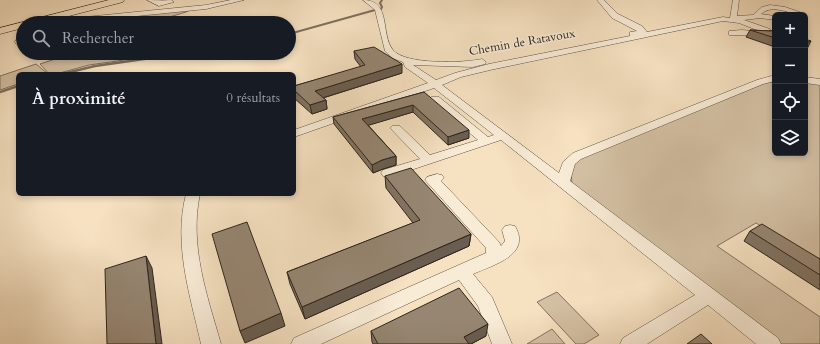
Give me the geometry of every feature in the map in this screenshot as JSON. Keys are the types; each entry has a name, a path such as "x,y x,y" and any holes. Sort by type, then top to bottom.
{"main road":[{"path":"58,16 120,0"},
{"path":"0,30 16,26"}],"street":[{"path":"150,0 159,4"},
{"path":"83,15 178,0"},
{"path":"115,16 206,7 241,0"},
{"name":"Chemin de Ratavoux","path":"366,0 378,9 388,50 396,58 407,62 473,64 642,32 639,28 616,16 600,0"},
{"path":"733,19 736,0"},
{"path":"756,16 762,10 772,8 783,8 792,12"},
{"path":"296,133 458,75 489,67 723,19 756,16 772,18"},
{"path":"732,33 741,31 756,35 768,34 767,31 733,19"},
{"path":"407,62 408,65 563,182 771,344"},
{"path":"563,182 569,162 577,156 760,82 772,79"},
{"path":"808,80 820,82"},
{"path":"435,99 486,141"},
{"path":"396,128 428,160"},
{"path":"388,173 503,136"},
{"path":"437,178 432,180 493,246 495,256 490,259"},
{"path":"193,196 188,218 189,246 211,344"},
{"path":"301,344 462,272 509,249 513,243 513,236 510,230"},
{"path":"462,272 486,302 502,344"},
{"path":"630,344 709,295"}],"shaded area":[{"path":"190,10 173,16 123,16"},
{"path":"52,60 124,60 89,65 63,72 47,72 40,64"},
{"path":"36,64 46,72 16,72 16,85 0,90 0,76"},
{"path":"772,82 772,156 808,156 808,82 820,84 820,262 756,223 717,246 820,317 820,344 780,344 572,184 572,170 574,164 580,158 765,83"},
{"path":"557,292 599,335 584,344 576,344 537,302"},
{"path":"552,329 565,344 527,344"}],"building":[{"path":"750,30 771,31 772,37"},
{"path":"374,47 402,64 315,91 326,100 310,105 296,92 296,85 365,65 354,51"},
{"path":"424,92 469,130 448,137 413,105 362,119 396,156 372,165 333,117"},
{"path":"411,168 471,234 302,307 287,272 420,220 385,176"},
{"path":"247,222 281,313 240,331 212,234"},
{"path":"762,224 820,259 820,275 750,231"},
{"path":"146,256 156,344 107,344 105,269"},
{"path":"459,288 488,324 464,337 469,344 378,344 371,331"},
{"path":"701,334 712,344 687,344"}],"waterway":[{"path":"381,9 382,7 380,3 382,0"},
{"path":"296,32 375,10"},
{"path":"70,72 95,66 137,60"},
{"path":"0,92 16,87"}]}
